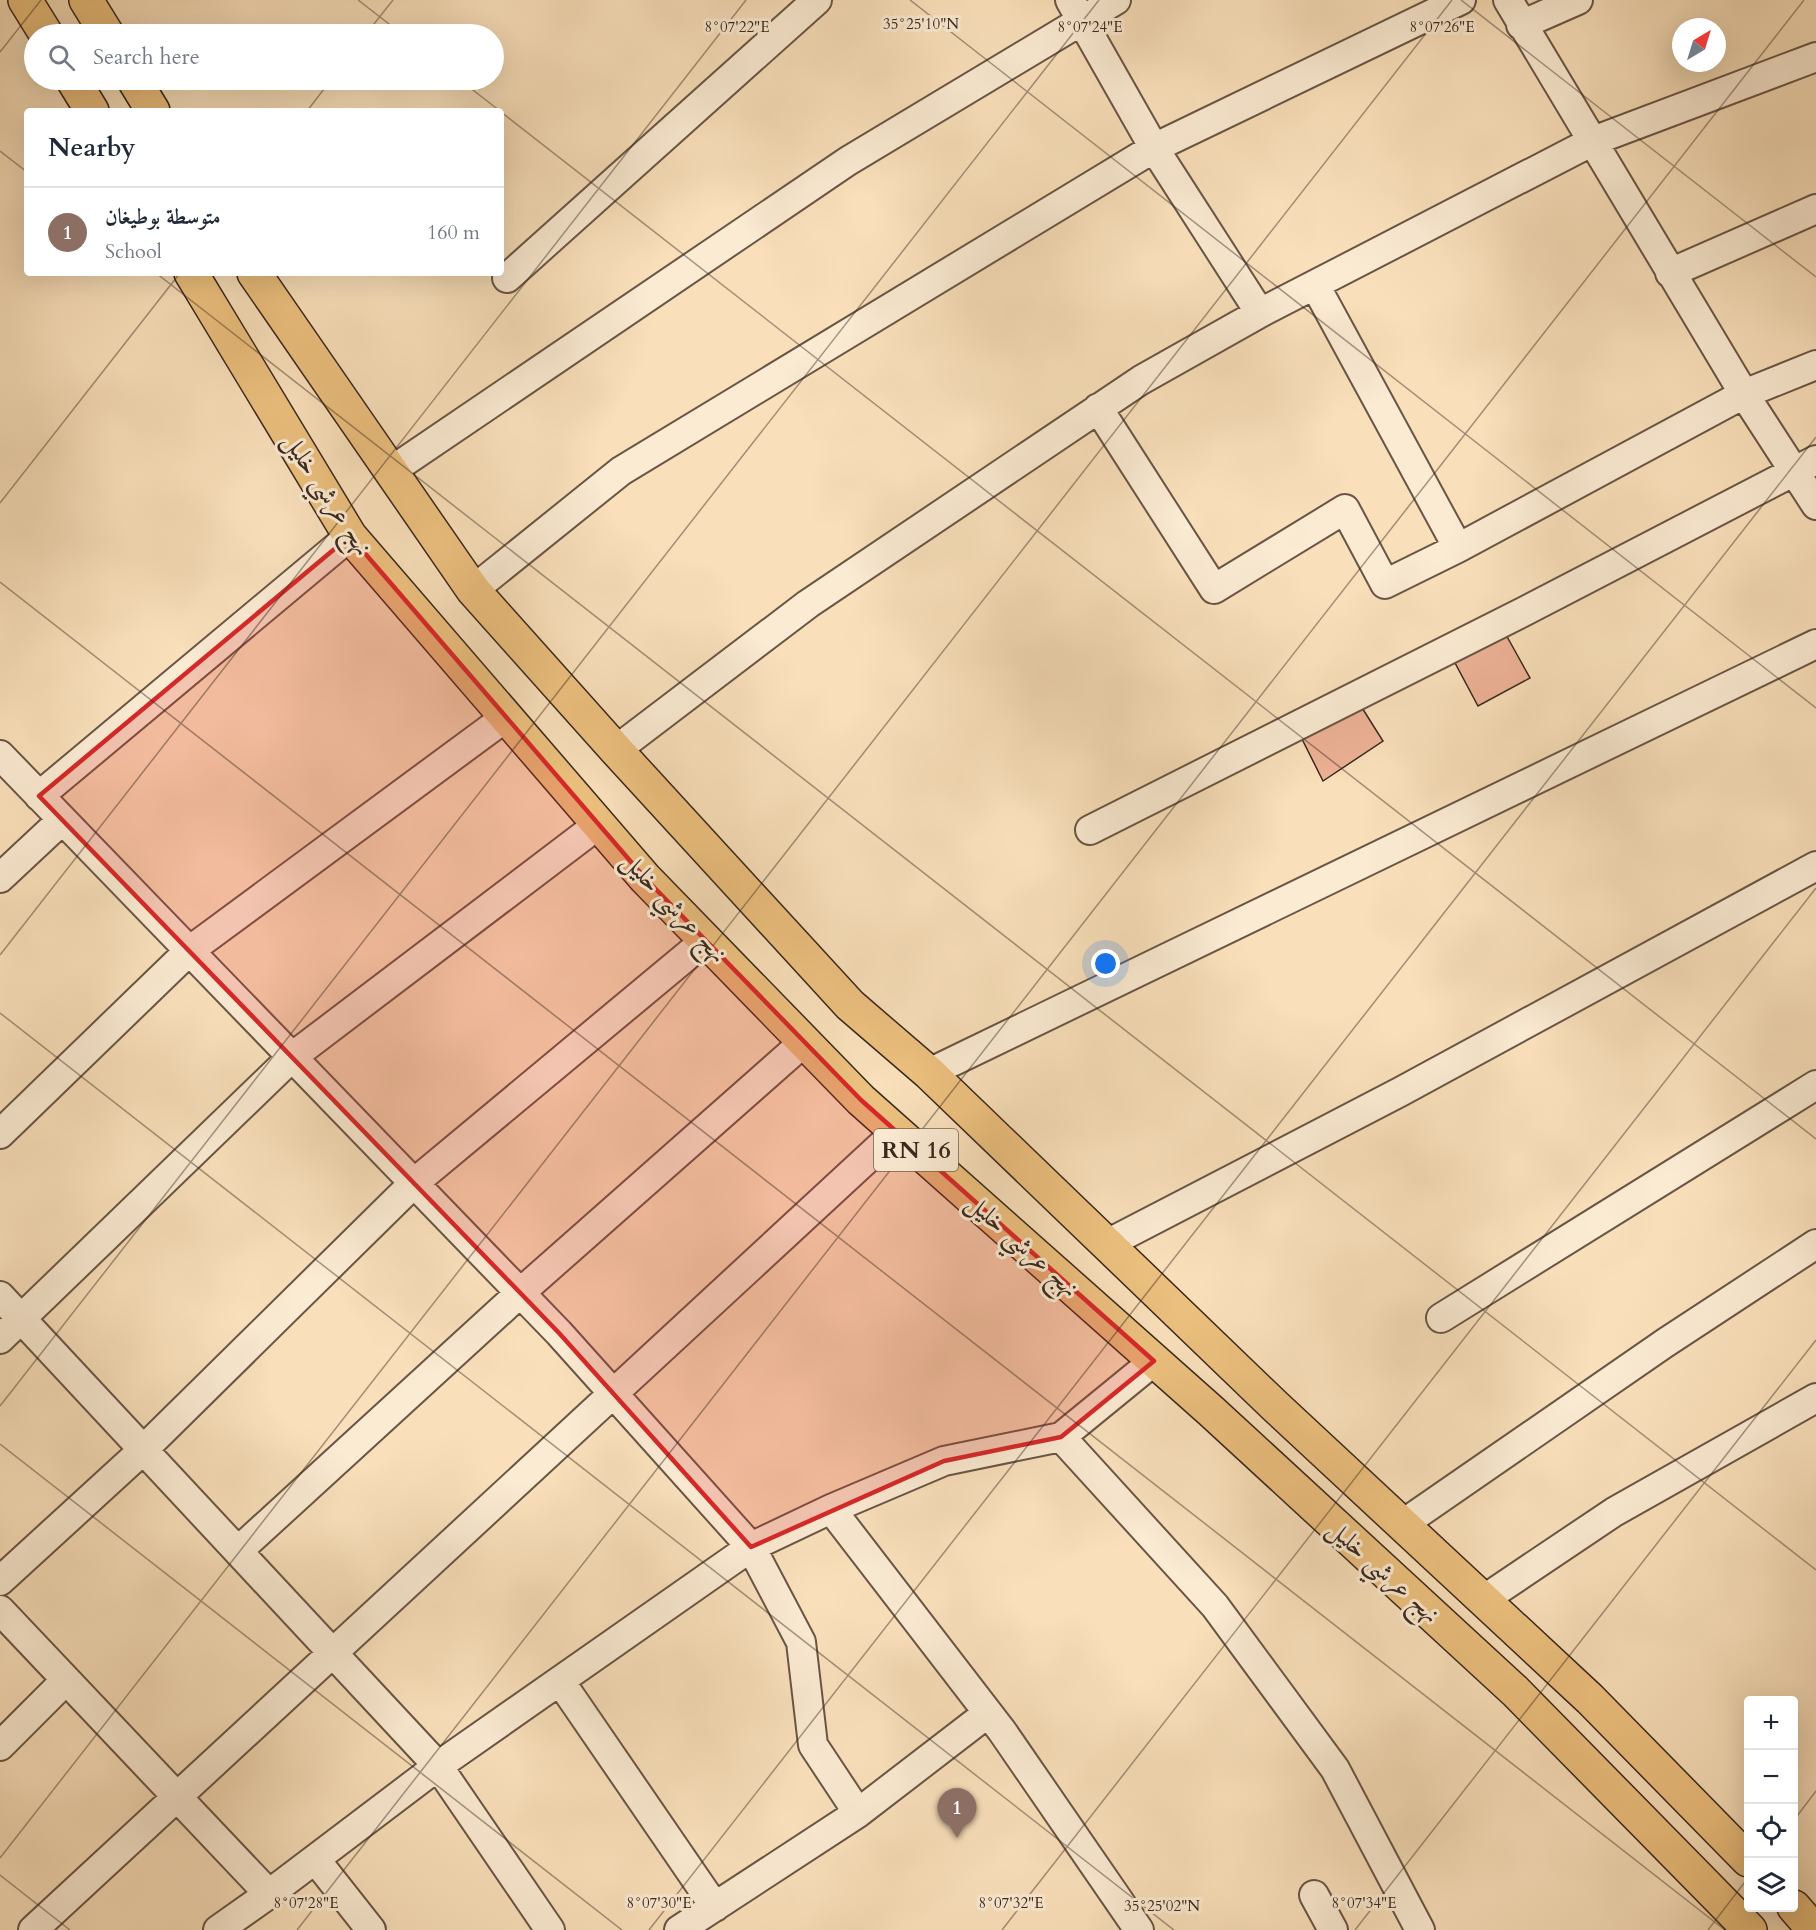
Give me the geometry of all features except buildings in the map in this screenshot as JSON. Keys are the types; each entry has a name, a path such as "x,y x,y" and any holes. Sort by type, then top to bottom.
{"highway":[{"path":"25,0 40,24"},
{"path":"86,0 101,24"},
{"path":"79,90 90,108"},
{"path":"140,90 151,108"},
{"name":"نهج عرشي خليل","path":"193,276 350,536 645,878 861,1100 1154,1361 1515,1690 1750,1930"},
{"name":"نهج عرشي خليل","path":"256,276 473,590 850,1005 929,1072 1275,1406 1590,1699 1747,1858"},
{"path":"1798,1912 1814,1930"}],"street":[{"path":"507,278 817,0"},
{"path":"391,471 848,161 1076,10 1116,0"},
{"path":"473,590 621,471 1154,148 1461,0"},
{"path":"1508,0 1744,394 1804,465 1816,505"},
{"path":"1521,25 1578,0"},
{"path":"1076,10 1154,148 1260,313"},
{"path":"616,750 808,604 1141,380 1260,313 1593,141 1816,57"},
{"path":"1670,273 1816,209"},
{"path":"1315,285 1458,548"},
{"path":"1098,408 1214,589 1345,508 1385,584 1458,548 1744,394 1816,365"},
{"path":"1090,831 1527,610 1804,465"},
{"path":"39,795 350,536"},
{"path":"929,1072 1816,644"},
{"path":"0,1134 189,951 506,717"},
{"path":"0,755 559,1333 751,1548 801,1642 813,1745 858,1813"},
{"path":"0,878 62,820"},
{"path":"0,1339 292,1057 599,824"},
{"path":"1107,1244 1400,1092 1816,866"},
{"path":"0,1581 143,1450 414,1183 706,940"},
{"path":"238,1551 520,1293 804,1042"},
{"path":"1441,1318 1816,1085"},
{"path":"33,1930 896,1132"},
{"path":"1402,1524 1665,1343 1816,1244"},
{"path":"0,1296 438,1766 550,1930"},
{"path":"218,1930 438,1766 751,1548 831,1509 944,1461 1060,1437 1154,1361"},
{"path":"1483,1600 1614,1512 1816,1398"},
{"path":"1060,1437 1215,1606 1335,1769 1420,1930"},
{"path":"831,1509 988,1713 1139,1930"},
{"path":"0,1610 269,1894"},
{"path":"0,1746 66,1680"},
{"path":"560,1681 714,1907"},
{"path":"679,1930 858,1813 988,1713"},
{"path":"315,1859 371,1930"},
{"path":"1314,1895 1333,1930"}],"highlighted area":[{"path":"350,536 645,878 861,1100 1154,1361 1061,1437 944,1461 751,1547 559,1333 39,796"}],"place":[{"name":"متوسطة بوطيغان","path":"957,1838"}]}
